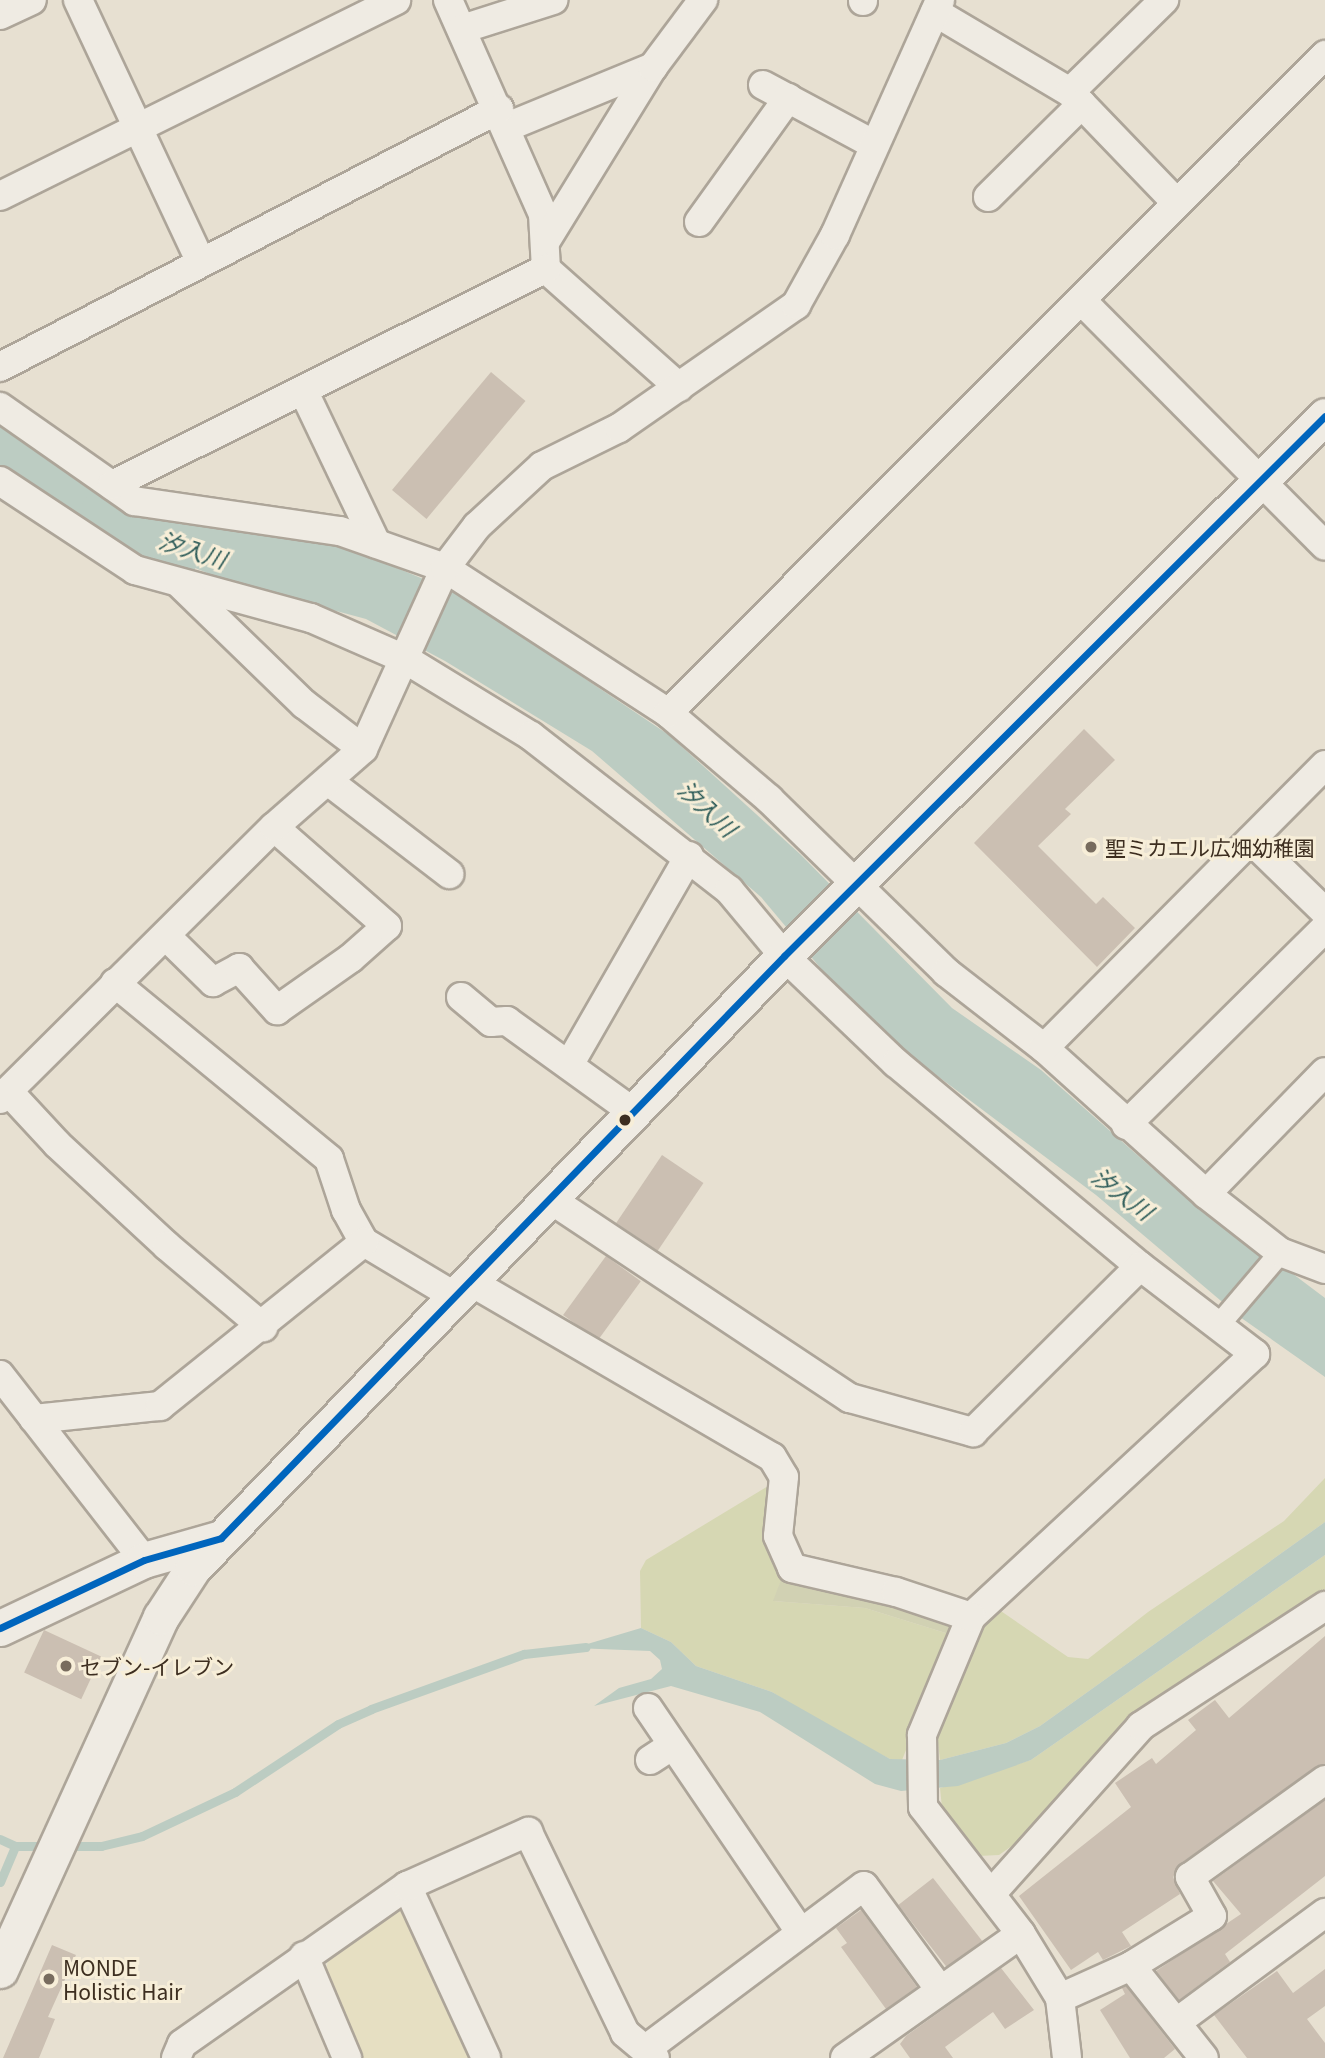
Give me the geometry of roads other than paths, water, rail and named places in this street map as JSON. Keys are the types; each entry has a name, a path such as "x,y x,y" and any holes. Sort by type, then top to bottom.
{"street":[{"path":"0,15 32,0"},
{"path":"78,0 136,129 201,263"},
{"path":"0,197 396,0"},
{"path":"448,0 503,118 543,214 547,239 546,269"},
{"path":"462,29 553,0"},
{"path":"547,239 653,67 703,0"},
{"path":"988,197 1164,0"},
{"path":"263,1327 167,1246 4,1095 274,827 363,749 445,568 477,526 542,466 619,428 796,305 835,235 873,144 937,6 1076,98 1177,203"},
{"path":"667,713 1325,55"},
{"path":"0,367 201,263 503,118 653,67"},
{"path":"763,85 873,144"},
{"path":"699,222 788,99"},
{"path":"546,269 679,387"},
{"path":"112,485 546,269"},
{"path":"1081,300 1325,547"},
{"path":"303,390 376,543"},
{"path":"0,407 134,500 340,531 445,568 667,713 769,799 946,972 1044,1048 1126,1125 1206,1194 1325,1286"},
{"path":"0,1970 175,1591 221,1538 785,956 1325,416"},
{"path":"0,481 135,570 311,618 405,659 531,736 729,890 785,956 895,1063 1140,1266 1255,1354 971,1618 922,1735 923,1807 1021,1934 1060,1998 1067,2058"},
{"path":"180,584 304,704 363,749"},
{"path":"1044,1048 1325,765"},
{"path":"328,781 449,874"},
{"path":"166,936 213,982 239,968 277,1010 351,958 387,926 274,827"},
{"path":"1251,840 1325,912"},
{"path":"569,1065 688,856"},
{"path":"1126,1125 1325,928"},
{"path":"115,983 329,1159 346,1210 364,1242 463,1289 778,1467 778,1536 792,1568 896,1592 971,1618"},
{"path":"461,998 491,1022 507,1021 634,1112"},
{"path":"1206,1194 1325,1072"},
{"path":"550,1199 850,1398 973,1432 1140,1266"},
{"path":"34,1419 160,1406 263,1327 364,1242"},
{"path":"1217,1325 1280,1252"},
{"path":"1280,1252 1325,1269"},
{"path":"0,1375 144,1560"},
{"path":"0,1628 144,1560 221,1538"},
{"path":"991,1894 1141,1726 1325,1606"},
{"path":"648,1708 801,1933"},
{"path":"650,1760 673,1745"},
{"path":"1060,1998 1131,1966 1212,1916 1190,1877 1325,1780"},
{"path":"176,2058 182,2044 407,1886 528,1832 625,2033 650,2054 864,1886 940,1990"},
{"path":"407,1886 486,2058"},
{"path":"1177,2022 1325,1913"},
{"path":"845,2058 1021,1934"},
{"path":"304,1956 347,2058"},
{"path":"1131,1966 1204,2058"}],"water":[{"path":"43,449 142,514 347,547 459,594 669,735 800,854 952,1008 1041,1070 1152,1168 1325,1298 1325,1377 1240,1317 1096,1195 895,1044 833,983 761,897 592,751 445,661 366,619 229,582 135,543"},
{"path":"1325,1522 1325,1555 1031,1760 958,1786 901,1791 875,1784 760,1712 671,1686 594,1706 619,1688 651,1679 662,1669 660,1660 650,1651 574,1648 641,1628 671,1642 696,1666 772,1692 890,1759 940,1760 1006,1743 1040,1726"}],"waterway":[{"name":"汐入川","path":"0,441 105,516 179,548"},
{"path":"67,1846 101,1846 142,1836 235,1792 338,1724 371,1709 524,1654 586,1647"},
{"path":"0,1839 15,1846 50,1846"},
{"path":"0,1882 15,1846"}],"place":[{"name":"聖ミカエル広畑幼稚園","path":"1091,847"},
{"name":"セブン-イレブン","path":"66,1666"},
{"name":"MONDE Holistic Hair","path":"49,1979"}]}
